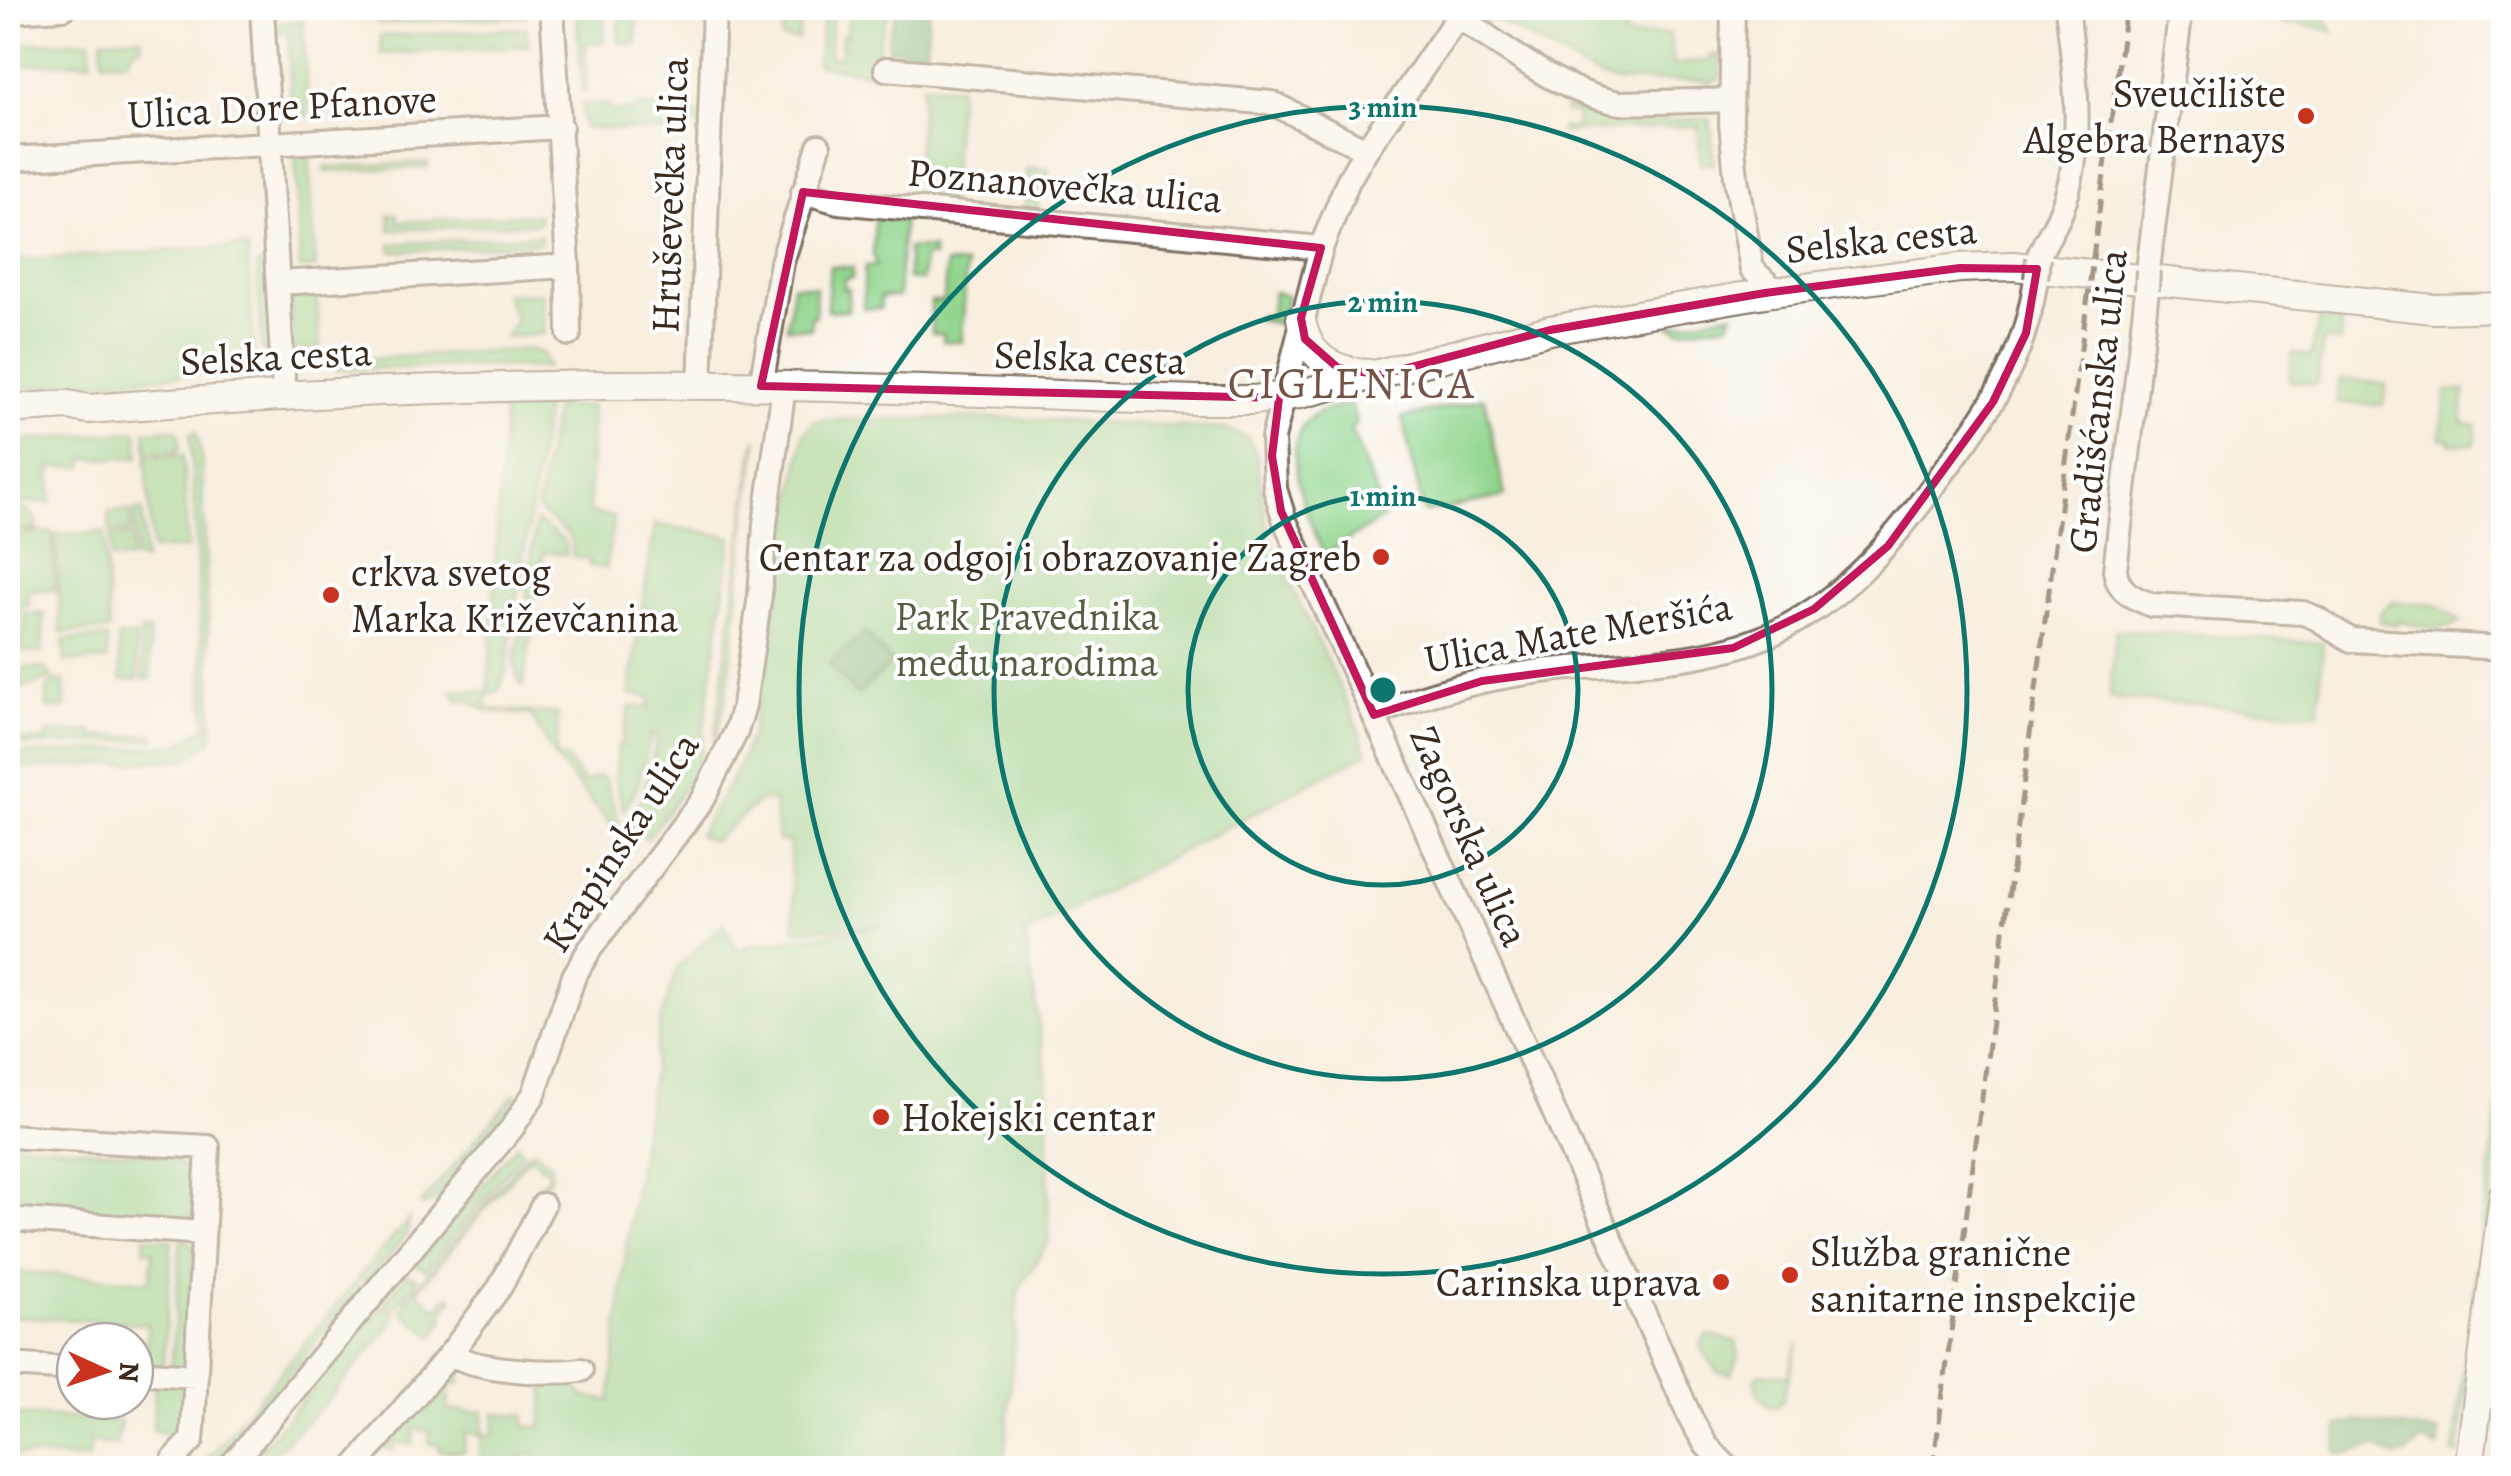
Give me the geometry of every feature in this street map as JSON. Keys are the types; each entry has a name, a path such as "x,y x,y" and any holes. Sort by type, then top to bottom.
{"main road":[{"name":"Selska cesta","path":"8,409 68,405 88,410 284,394 700,385 1197,400 1282,396 1380,375 1500,341 1775,291 1932,271 2013,266 2434,309 2504,307"},
{"name":"Selska cesta","path":"2434,309 2504,326"},
{"path":"1302,318 1305,339 1323,360 1346,371 1380,375"},
{"name":"Selska cesta","path":"8,427 68,422 88,410"},
{"path":"2468,1468 2504,1196"}],"street":[{"path":"8,11 64,8"},
{"path":"262,8 284,394"},
{"path":"552,8 569,334"},
{"name":"Hruševečka ulica","path":"700,385 714,8"},
{"path":"1733,8 1733,160 1752,269 1775,291"},
{"name":"Ulica Mate Meršića","path":"1374,715 1415,697 1482,681 1546,670 1680,658 1733,648 1795,622 1876,558 1966,442 2020,350 2037,269 2069,186 2077,130 2067,8"},
{"name":"Gradišćanska ulica","path":"2181,8 2115,570 2120,588 2152,605 2303,613 2351,640 2504,648"},
{"path":"1461,12 1568,87 1604,100 1731,100"},
{"name":"Zagorska ulica","path":"1461,12 1366,150 1321,248 1282,396 1272,456 1281,511 1690,1419 1706,1445 1728,1468"},
{"path":"886,68 1272,103 1366,150"},
{"name":"Ulica Dore Pfanove","path":"8,159 561,127"},
{"name":"Krapinska ulica","path":"229,1468 512,1128 539,1080 574,976 609,922 716,778 744,705 782,262 819,146"},
{"name":"Poznanovečka ulica","path":"803,192 838,202 1321,248"},
{"name":"Selska cesta","path":"278,283 568,266"},
{"path":"1736,298 1752,269"},
{"path":"8,1136 208,1146 192,1440 174,1465"},
{"path":"354,1468 451,1353 510,1272 544,1205"},
{"path":"8,1219 203,1233"},
{"path":"451,1353 479,1365 581,1370"},
{"path":"8,1364 55,1367"},
{"path":"155,1373 196,1376"}],"highlighted area":[{"path":"803,192 1321,248 1301,318 1305,339 1338,368 1381,375 1550,330 1765,293 1960,268 2037,269 2026,333 1993,402 1888,546 1814,609 1733,648 1482,681 1374,715 1281,511 1272,456 1279,398 761,386"}],"green space":[{"path":"525,8 526,16 378,24 378,16"},
{"path":"576,8 605,8 605,14 592,13 605,15 604,43 586,43 586,92 582,91"},
{"path":"783,8 803,8 798,40 782,39"},
{"path":"825,8 833,8 890,8 879,39 876,74 817,65","holes":["833,8 849,9 840,58 829,57"]},
{"path":"898,8 929,8 926,52 888,49 888,35"},
{"path":"1489,8 1499,8 1520,18 1526,8 1599,8 1627,22 1624,37 1670,33 1673,65 1721,55 1720,79 1707,83 1615,82 1601,78 1490,16 1483,27 1479,23"},
{"path":"2279,8 2320,8 2332,31 2296,22 2285,25"},
{"path":"637,11 636,44 618,43 619,21"},
{"path":"303,21 308,115 278,117 277,107 291,106 288,34 273,34 272,23"},
{"path":"527,28 528,46 381,54 380,36"},
{"path":"141,37 141,47 134,48 127,60 103,61 102,39"},
{"path":"90,40 91,62 15,65 13,44"},
{"path":"923,84 959,87 950,202 912,199 913,195 937,196 938,172 916,170"},
{"path":"582,104 609,105 610,111 635,111 636,106 702,114 701,126 683,125 682,132 584,128"},
{"path":"1565,105 1619,120 1710,118 1714,164 1700,164 1698,126 1561,132 1562,127 1575,129 1577,114 1564,112"},
{"path":"309,154 316,268 300,269 295,155"},
{"path":"428,162 428,167 325,172 325,167"},
{"path":"1027,168 1049,170 1048,179 1063,180 1062,188 1039,187 1037,210 1025,209"},
{"path":"389,214 397,214 398,222 538,214 539,223 390,230"},
{"path":"875,218 903,220 898,297 881,297 880,309 863,308 865,267 876,266"},
{"path":"540,235 541,243 392,252 391,244"},
{"path":"244,246 248,249 254,364 250,369 8,390 8,261"},
{"path":"908,248 933,249 933,257 924,257 922,280 908,279"},
{"path":"268,264 274,353 262,350 257,265"},
{"path":"946,264 966,265 962,342 943,341 943,334 932,333 931,301 944,301"},
{"path":"830,266 853,268 852,278 844,279 844,289 849,289 848,311 827,310"},
{"path":"793,285 816,287 811,329 787,327"},
{"path":"311,290 317,296 320,348 292,350 290,298 294,292"},
{"path":"1274,292 1287,296 1281,324 1258,320 1259,316 1270,317"},
{"path":"542,293 544,334 505,337 516,320 505,294"},
{"path":"1733,313 1729,323 1680,330 1669,325"},
{"path":"2319,320 2342,322 2340,342 2323,340 2317,384 2289,381 2292,353 2311,356"},
{"path":"528,349 542,353 547,368 335,370 334,361"},
{"path":"2340,379 2386,384 2383,405 2337,403"},
{"path":"2447,390 2465,391 2462,423 2477,425 2475,445 2449,443 2449,439 2440,438"},
{"path":"1484,398 1505,496 1424,513 1402,418"},
{"path":"1351,404 1357,424 1350,429 1383,518 1324,555 1298,483 1296,444 1301,428 1313,416"},
{"path":"592,406 589,513 614,517 606,568 589,566 589,559 573,556 571,537 537,509 555,407"},
{"path":"546,407 506,671 499,690 487,696 487,709 558,714 556,758 565,757 584,783 598,776 605,779 625,842 555,758 531,715 486,711 470,701 457,700 452,691 488,691 504,410"},
{"name":"Park Pravednika među narodima","path":"1002,418 1225,429 1247,437 1256,453 1268,536 1367,753 1025,934 1047,1079 1049,1241 1018,1290 1004,1468 536,1468 534,1456 523,1455 515,1464 480,1460 482,1434 465,1433 464,1452 439,1451 439,1445 429,1444 430,1431 414,1429 413,1444 394,1443 392,1451 384,1448 448,1370 461,1371 460,1384 449,1384 448,1410 484,1412 483,1434 494,1435 495,1413 525,1415 524,1426 541,1427 546,1375 574,1382 583,1396 610,1401 627,1243 660,1022 677,968 724,924 738,951 753,945 883,926 795,930 789,841 778,841 774,801 761,800 713,841 698,835 736,772 752,733 804,433 814,422 822,420"},
{"path":"175,429 180,448 175,452 147,453 145,431"},
{"path":"137,431 139,457 85,459 84,467 51,467 51,503 17,502 20,441"},
{"path":"196,432 201,453 213,739 187,759 8,770 8,661 17,661 14,707 10,710 12,755 177,745 206,727 190,433"},
{"path":"758,438 743,538 731,668 714,744 755,442"},
{"path":"183,455 188,548 152,550 146,457"},
{"path":"15,507 24,508 36,519 37,530 26,533 52,532 55,590 29,591 29,606 20,607 17,659 9,659"},
{"path":"142,510 145,560 136,560 134,511"},
{"path":"130,511 131,532 110,533 109,512"},
{"path":"536,521 564,540 567,555 544,552 536,599 526,597"},
{"path":"655,524 732,537 700,756 687,784 647,840 628,823 644,793 658,735 652,735 636,790 624,810 615,779 618,746 630,706 649,708 650,697 629,694"},
{"path":"104,532 109,630 61,633 55,535"},
{"path":"131,536 132,559 111,560 110,537"},
{"path":"2392,602 2437,605 2461,622 2437,628 2398,620 2396,625 2380,622 2380,612"},
{"path":"25,613 44,614 42,653 22,652"},
{"path":"522,627 532,628 523,686 515,666"},
{"path":"2116,630 2323,643 2319,713 2109,698"},
{"path":"141,631 149,631 151,679 143,679"},
{"path":"865,632 892,663 857,695 829,664"},
{"path":"136,636 138,679 121,680 118,637"},
{"path":"107,638 108,660 65,662 63,640"},
{"path":"24,668 44,668 52,678 21,689"},
{"path":"54,681 64,681 65,708 47,708 47,688"},
{"path":"93,731 93,737 154,734 155,739 24,746 21,741 46,740 46,734"},
{"path":"2503,1069 2503,1113 2459,1455 2453,1454"},
{"path":"518,1094 466,1166 430,1204 420,1205"},
{"path":"8,1142 173,1156 176,1163 196,1171 193,1222 8,1209"},
{"path":"517,1144 523,1152 425,1270 416,1264"},
{"path":"534,1151 550,1163 551,1175 543,1191 538,1187 550,1173 530,1156 417,1291 437,1309 449,1295 454,1298 443,1311 444,1321 433,1337 402,1311 407,1298 529,1152"},
{"path":"409,1219 407,1234 366,1284 358,1278"},
{"path":"181,1236 195,1246 185,1367 171,1369"},
{"path":"145,1237 172,1240 163,1367 155,1366 155,1321 8,1316 8,1271 150,1281 153,1251 144,1250"},
{"path":"408,1274 418,1278 395,1308 385,1301"},
{"path":"355,1283 362,1289 211,1468 205,1462"},
{"path":"383,1305 395,1314 390,1326 326,1402 259,1468 245,1468"},
{"path":"1707,1335 1736,1341 1739,1356 1731,1375 1717,1372 1700,1345"},
{"path":"1798,1344 1783,1400 1776,1407 1769,1406 1757,1392 1755,1377 1760,1373 1787,1376"},
{"path":"155,1383 180,1383 186,1388 187,1423 180,1438 153,1430"},
{"path":"8,1414 55,1417 55,1421 121,1421 116,1445 90,1442 88,1459 8,1455"},
{"path":"2358,1421 2439,1432 2438,1448 2421,1441 2408,1453 2396,1457 2375,1446 2336,1454 2338,1426"}],"railway":[{"path":"1933,1468 2126,8"}],"place":[{"name":"Sveučilište Algebra Bernays","path":"2306,116"},
{"name":"Centar za odgoj i obrazovanje Zagreb","path":"1381,557"},
{"name":"crkva svetog Marka Križevčanina","path":"331,595"},
{"name":"Hokejski centar","path":"881,1117"},
{"name":"Služba granične sanitarne inspekcije","path":"1790,1275"},
{"name":"Carinska uprava","path":"1721,1282"}],"district":[{"name":"CIGLENICA","path":"1352,382"}]}
